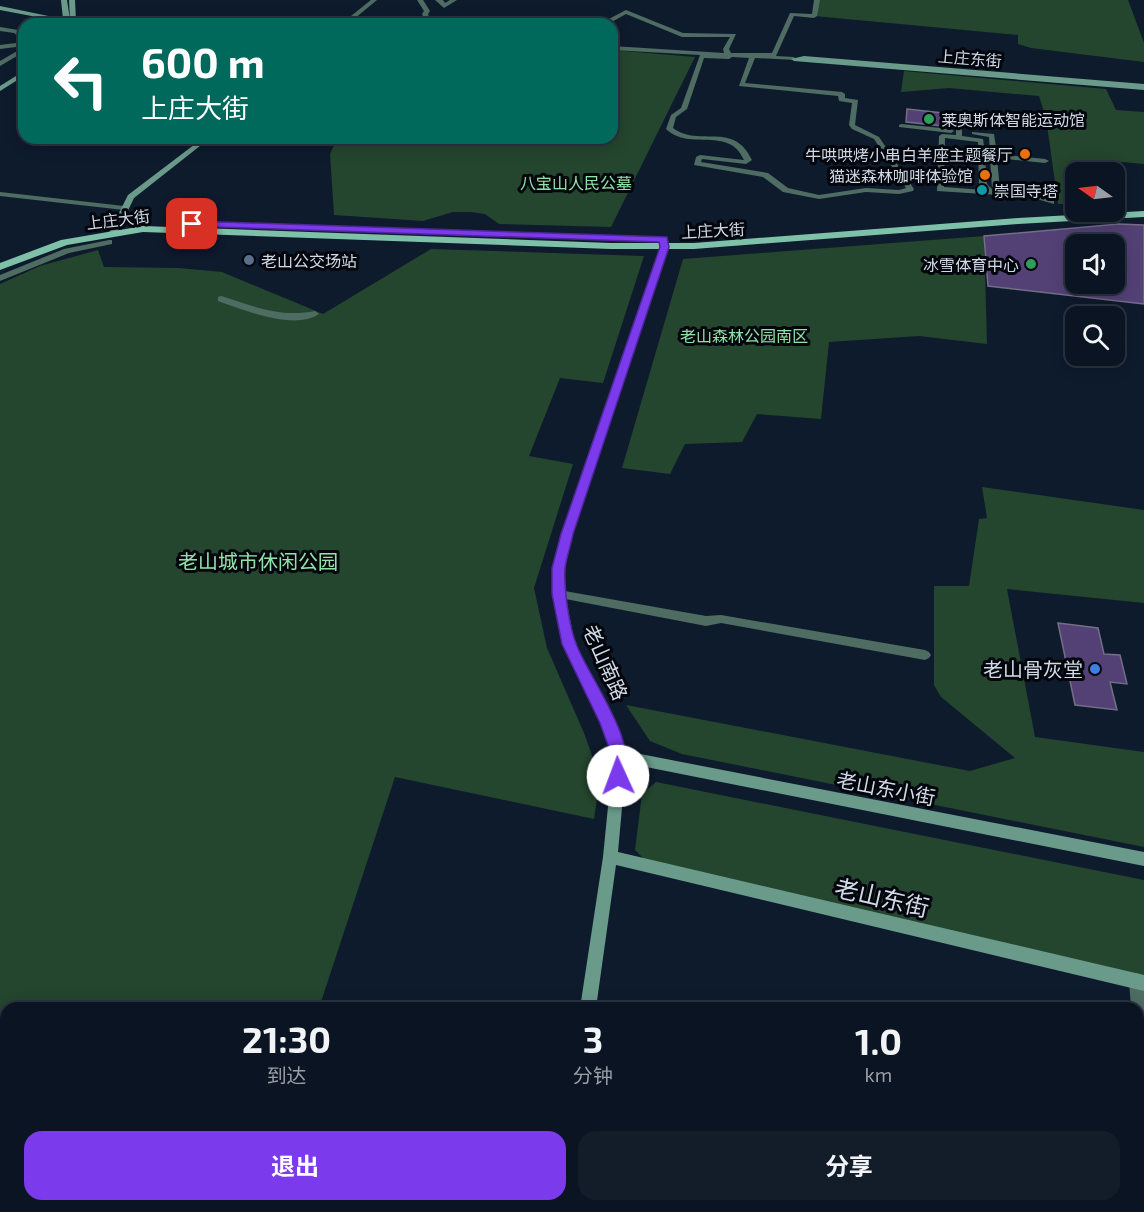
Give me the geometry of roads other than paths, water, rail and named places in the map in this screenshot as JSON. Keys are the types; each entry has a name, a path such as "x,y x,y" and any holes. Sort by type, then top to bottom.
{"main road":[{"path":"64,0 64,11 68,18"},
{"path":"71,18 72,0"},
{"path":"0,10 44,18"},
{"path":"0,10 51,18"},
{"path":"47,17 57,16 64,11"},
{"name":"上庄东街","path":"794,59 1144,87"},
{"path":"0,87 18,75"},
{"path":"113,234 124,208 140,188 199,144"},
{"path":"1125,209 1144,209"},
{"name":"上庄大街","path":"664,243 1065,214"},
{"name":"上庄大街","path":"0,260 60,238 168,229 664,243 778,241 1018,221 1144,214"},
{"name":"上庄大街","path":"0,267 50,247 113,234"},
{"name":"老山南路","path":"589,1002 610,857 620,756 608,723 569,644 559,594 558,568 567,534 664,243"},
{"name":"老山东小街","path":"620,756 1144,859"},
{"name":"老山东街","path":"610,857 1140,982"}],"street":[{"path":"352,18 374,0"},
{"path":"420,0 427,11 425,14 427,18"},
{"path":"438,0 444,6 454,0"},
{"path":"615,18 626,12 682,35 734,35 726,49 729,57 702,56 684,109 673,116 669,129 677,135 730,141 746,153 748,160 746,162 700,157 697,163 765,175 786,190 819,197 866,190 899,192 910,189 877,138 854,129 852,125 856,101 842,100 842,94 741,85 753,55 774,55 792,14 814,16 817,0"},
{"path":"0,29 16,31 18,35"},
{"path":"0,47 18,45"},
{"name":"上庄东街","path":"618,48 794,59"},
{"path":"0,64 18,49"},
{"path":"959,113 959,135"},
{"path":"901,126 981,140 983,184 993,191"},
{"path":"993,191 992,135 942,136 940,189 1031,195 1051,202"},
{"path":"982,154 1045,161"},
{"path":"0,194 124,208"},
{"path":"0,278 113,234"},
{"path":"221,299 283,318 300,318 315,314"},
{"path":"559,594 706,621 721,619 925,655"},
{"path":"1140,982 1141,1002"}],"place":[{"name":"莱奥斯体智能运动馆","path":"929,119"},
{"name":"牛哄哄烤小串白羊座主题餐厅","path":"1025,154"},
{"name":"猫迷森林咖啡体验馆","path":"985,175"},
{"name":"崇国寺塔","path":"982,190"},
{"name":"老山公交场站","path":"249,260"},
{"name":"冰雪体育中心","path":"1031,264"},
{"name":"老山骨灰堂","path":"1095,669"}],"park label":[{"name":"八宝山人民公墓","path":"576,182"},
{"name":"老山森林公园南区","path":"744,335"},
{"name":"老山城市休闲公园","path":"258,561"}]}
